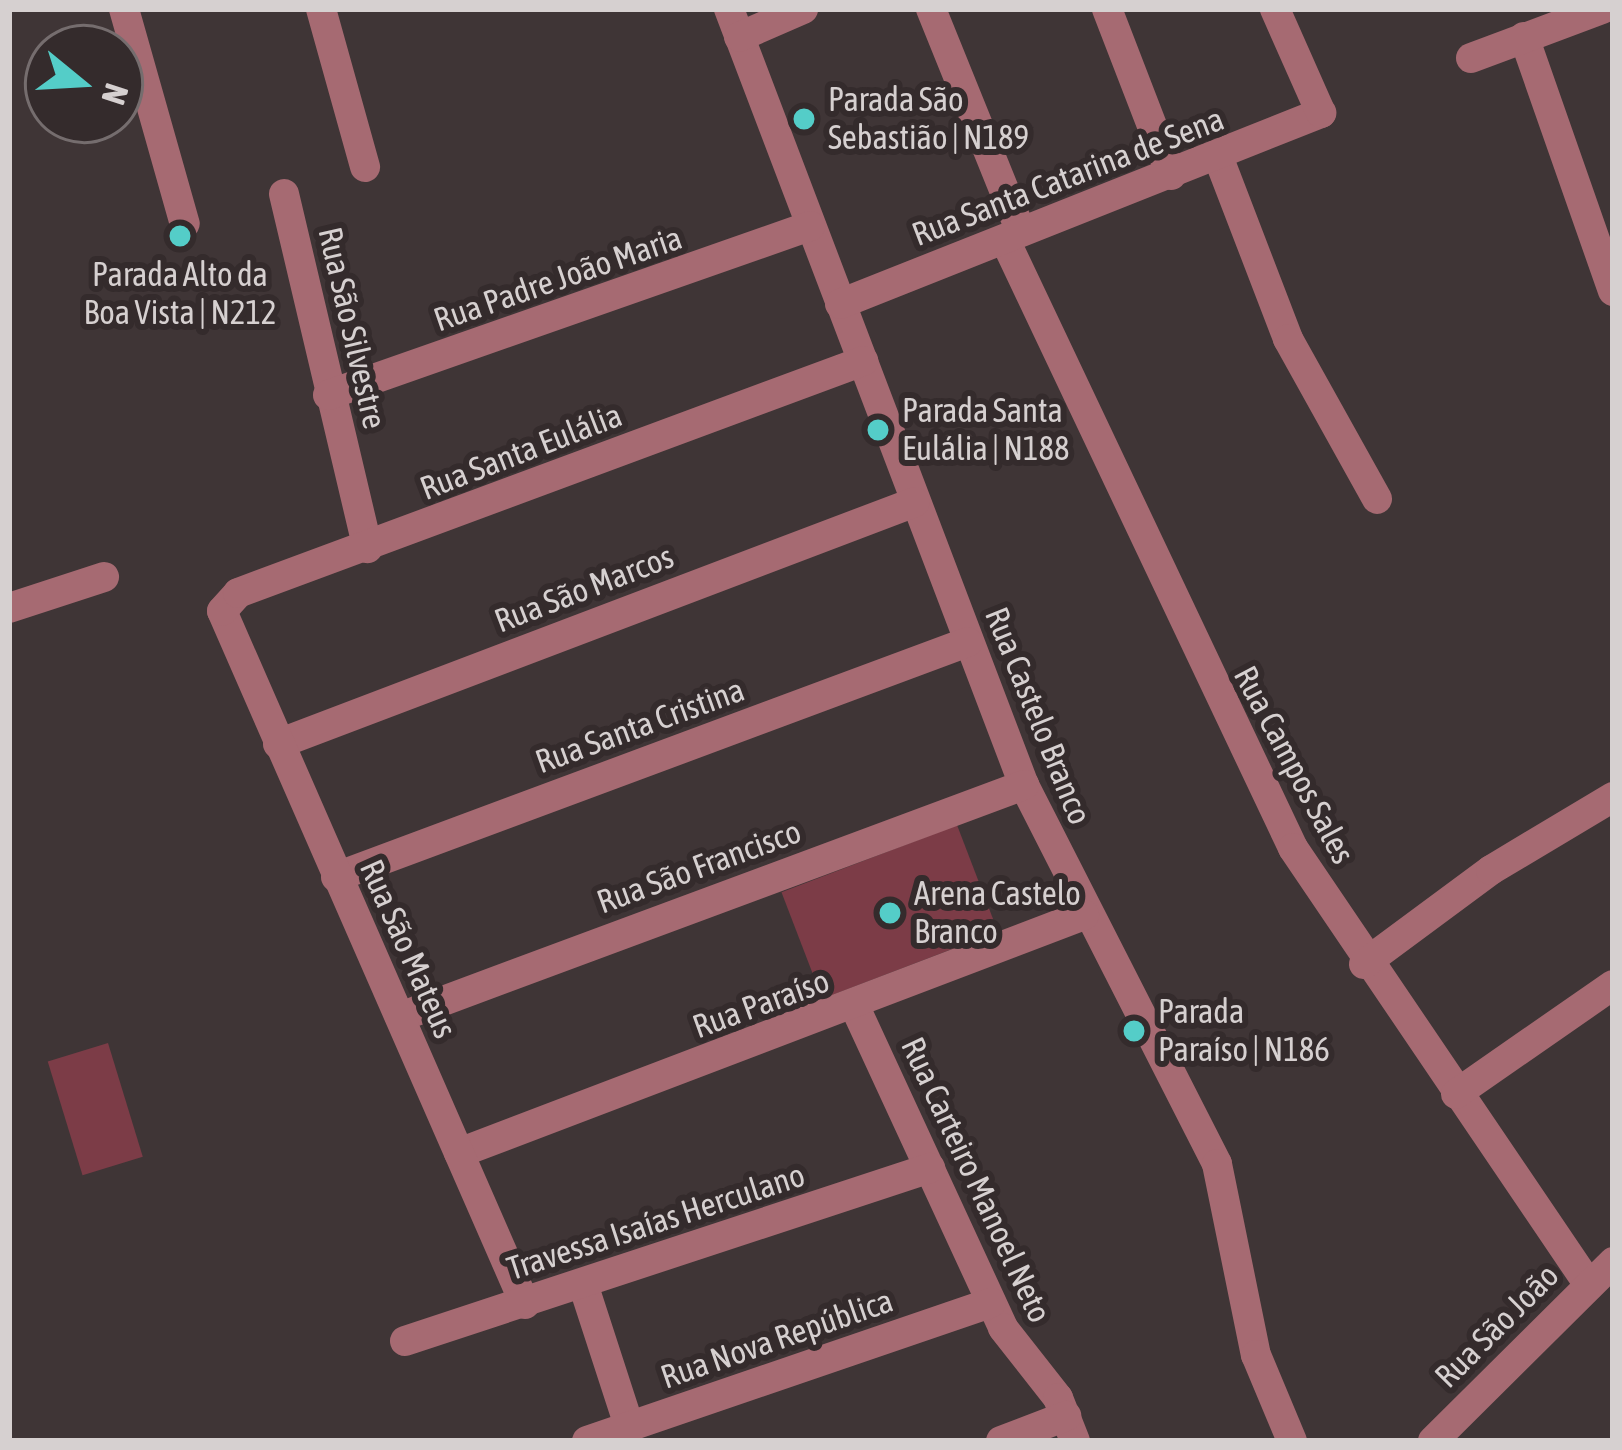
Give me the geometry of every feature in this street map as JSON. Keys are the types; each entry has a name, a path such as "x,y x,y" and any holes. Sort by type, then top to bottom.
{"street":[{"path":"124,9 185,224"},
{"path":"321,9 364,166"},
{"path":"734,23 803,9"},
{"name":"Rua Campos Sales","path":"931,9 1013,236 1210,685 1293,848 1364,964 1588,1285"},
{"path":"1107,9 1171,175"},
{"name":"Rua Santa Catarina de Sena","path":"840,304 1219,159 1321,112 1275,9"},
{"path":"1471,58 1602,9"},
{"name":"Rua Castelo Branco","path":"734,23 1024,785 1084,915 1217,1164 1256,1355 1292,1441"},
{"path":"1524,37 1613,291"},
{"path":"1219,159 1288,339 1377,500"},
{"name":"Rua São Silvestre","path":"284,194 368,548"},
{"name":"Rua Padre João Maria","path":"328,395 810,226"},
{"name":"Rua Santa Eulália","path":"225,623 222,611 238,593 863,361"},
{"name":"Rua São Marcos","path":"278,744 916,502"},
{"path":"9,608 104,577"},
{"name":"Rua São Mateus","path":"225,623 525,1304"},
{"name":"Rua Santa Cristina","path":"336,877 968,642"},
{"name":"Rua São Francisco","path":"400,1017 1024,785"},
{"path":"1364,964 1491,869 1613,797"},
{"name":"Rua Paraíso","path":"459,1154 855,1007 1084,915"},
{"path":"1456,1094 1613,985"},
{"name":"Rua Carteiro Manoel Neto","path":"855,1007 991,1303 1070,1428"},
{"name":"Travessa Isaías Herculano","path":"405,1341 929,1168"},
{"name":"Rua São João","path":"1433,1441 1613,1262"},
{"path":"583,1284 630,1429"},
{"name":"Rua Nova República","path":"586,1441 991,1303"},
{"path":"1000,1441 1070,1428"}],"shaded area":[{"name":"Arena Castelo Branco","path":"957,825 998,931 822,999 781,892"},
{"path":"108,1043 143,1157 83,1175 48,1061"}],"place":[{"name":"Parada São Sebastião | N189","path":"804,119"},
{"name":"Parada Alto da Boa Vista | N212","path":"180,236"},
{"name":"Parada Santa Eulália | N188","path":"878,430"},
{"name":"Arena Castelo Branco","path":"890,913"},
{"name":"Parada Paraíso | N186","path":"1134,1031"}]}
